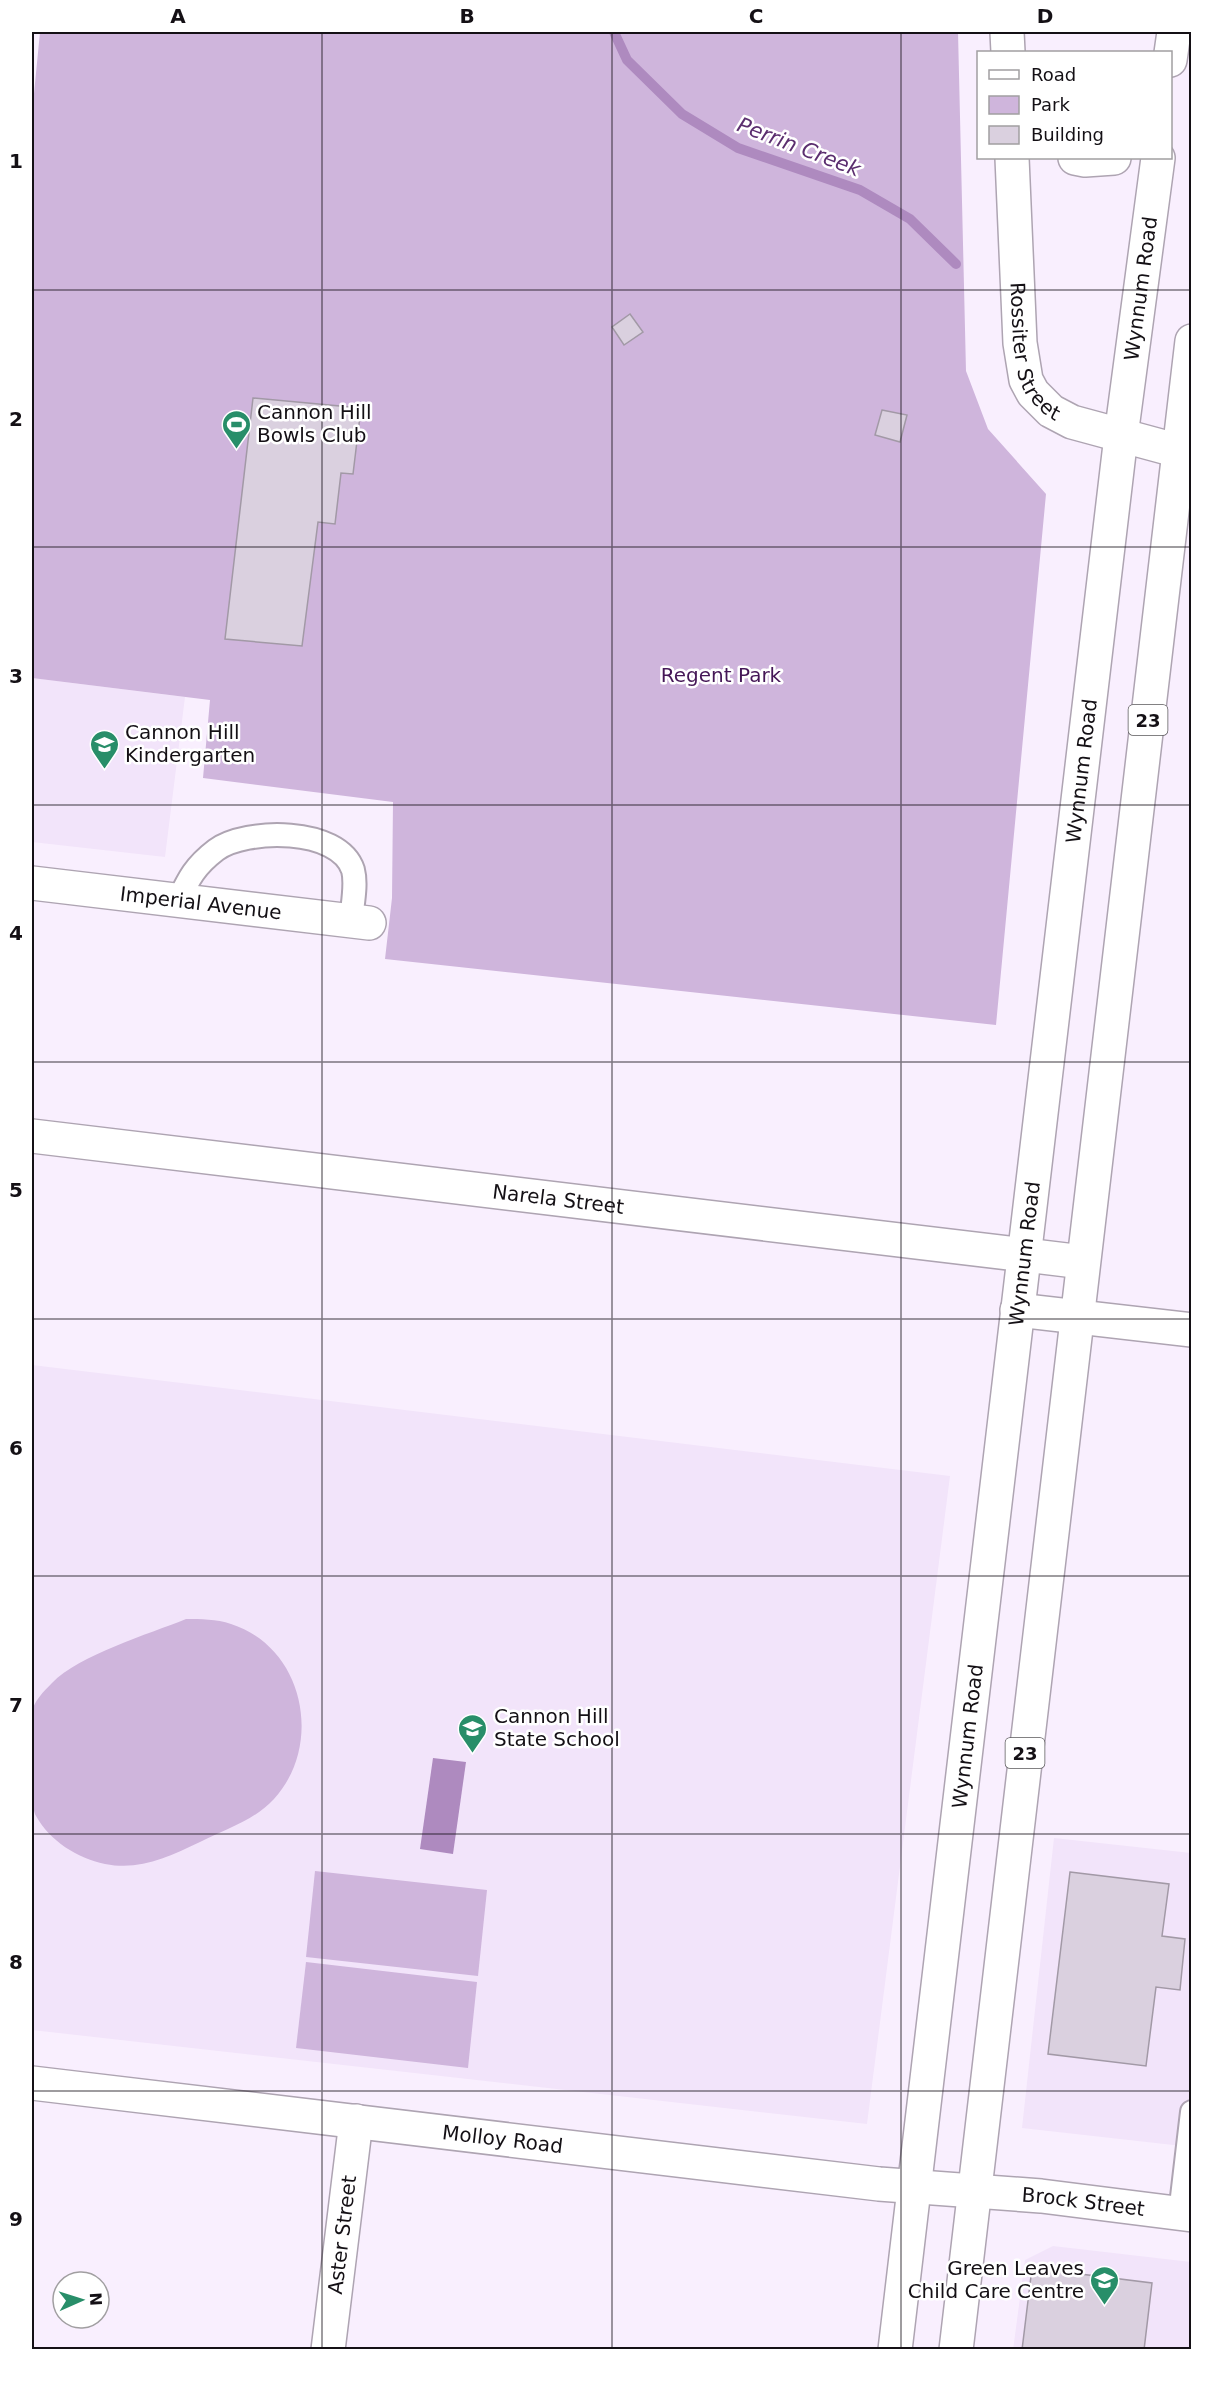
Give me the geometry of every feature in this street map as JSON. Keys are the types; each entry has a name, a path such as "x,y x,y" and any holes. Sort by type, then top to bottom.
{"main road":[{"path":"1007,32 1008,51"},
{"path":"1171,51 1174,32"},
{"name":"Rossiter Street","path":"1012,159 1020,343 1026,380 1041,403 1072,422 1179,451"},
{"path":"1080,159 1100,159"},
{"name":"Wynnum Road","path":"895,2349 1121,436 1158,159"},
{"name":"23","path":"956,2349 1191,341"},
{"name":"Imperial Avenue","path":"32,883 360,922"},
{"name":"Narela Street","path":"32,1136 1083,1262"},
{"path":"1017,1310 1191,1330"},
{"name":"Molloy Road","path":"32,2083 914,2187 975,2191"},
{"name":"Aster Street","path":"328,2349 356,2121"},
{"name":"Brock Street","path":"975,2191 1041,2196 1186,2214"}],"lane":[{"path":"178,901 192,870 218,849 239,840 297,836 325,842 344,855 353,871 360,922"},
{"path":"1186,2214 1191,2112"}],"shaded area":[{"name":"Cannon Hill Kindergarten","path":"32,678 185,697 165,857 32,842"},
{"name":"Cannon Hill State School","path":"32,1365 950,1476 867,2124 32,2030"},
{"path":"433,1758 466,1762 453,1854 420,1849"},
{"path":"1054,1838 1191,1853 1191,2147 1022,2128"},
{"name":"Green Leaves Child Care Centre","path":"1053,2246 1191,2262 1191,2349 1013,2350 1025,2260"}],"green space":[{"name":"Regent Park","path":"40,32 958,32 966,371 988,429 1046,494 996,1025 385,959 392,898 393,802 203,778 210,700 32,678 32,114"},
{"path":"186,1619 231,1624 256,1636 276,1653 290,1675 299,1700 302,1726 299,1752 290,1777 274,1799 249,1819 188,1848 154,1861 118,1866 95,1861 75,1853 49,1833 36,1816 34,1809 30,1750 34,1705 52,1683 79,1663 115,1646"},
{"path":"315,1871 487,1890 478,1976 306,1957"},
{"path":"306,1962 477,1982 468,2068 296,2048"}],"building":[{"path":"630,314 643,332 624,345 612,327"},
{"path":"253,398 361,408 353,474 341,473 335,524 318,522 302,646 225,639"},
{"path":"882,410 907,415 900,442 875,435"},
{"path":"1070,1872 1169,1884 1162,1936 1185,1939 1180,1990 1156,1987 1146,2066 1048,2054"},
{"path":"1032,2268 1152,2283 1144,2350 1022,2350"}],"waterway":[{"name":"Perrin Creek","path":"614,32 627,60 682,114 738,148 860,190 910,219 956,264"}],"place":[{"name":"Cannon Hill Bowls Club","path":"236,450"},
{"name":"Cannon Hill Kindergarten","path":"104,770"},
{"name":"Cannon Hill State School","path":"473,1754"},
{"name":"Green Leaves Child Care Centre","path":"1105,2306"}]}
